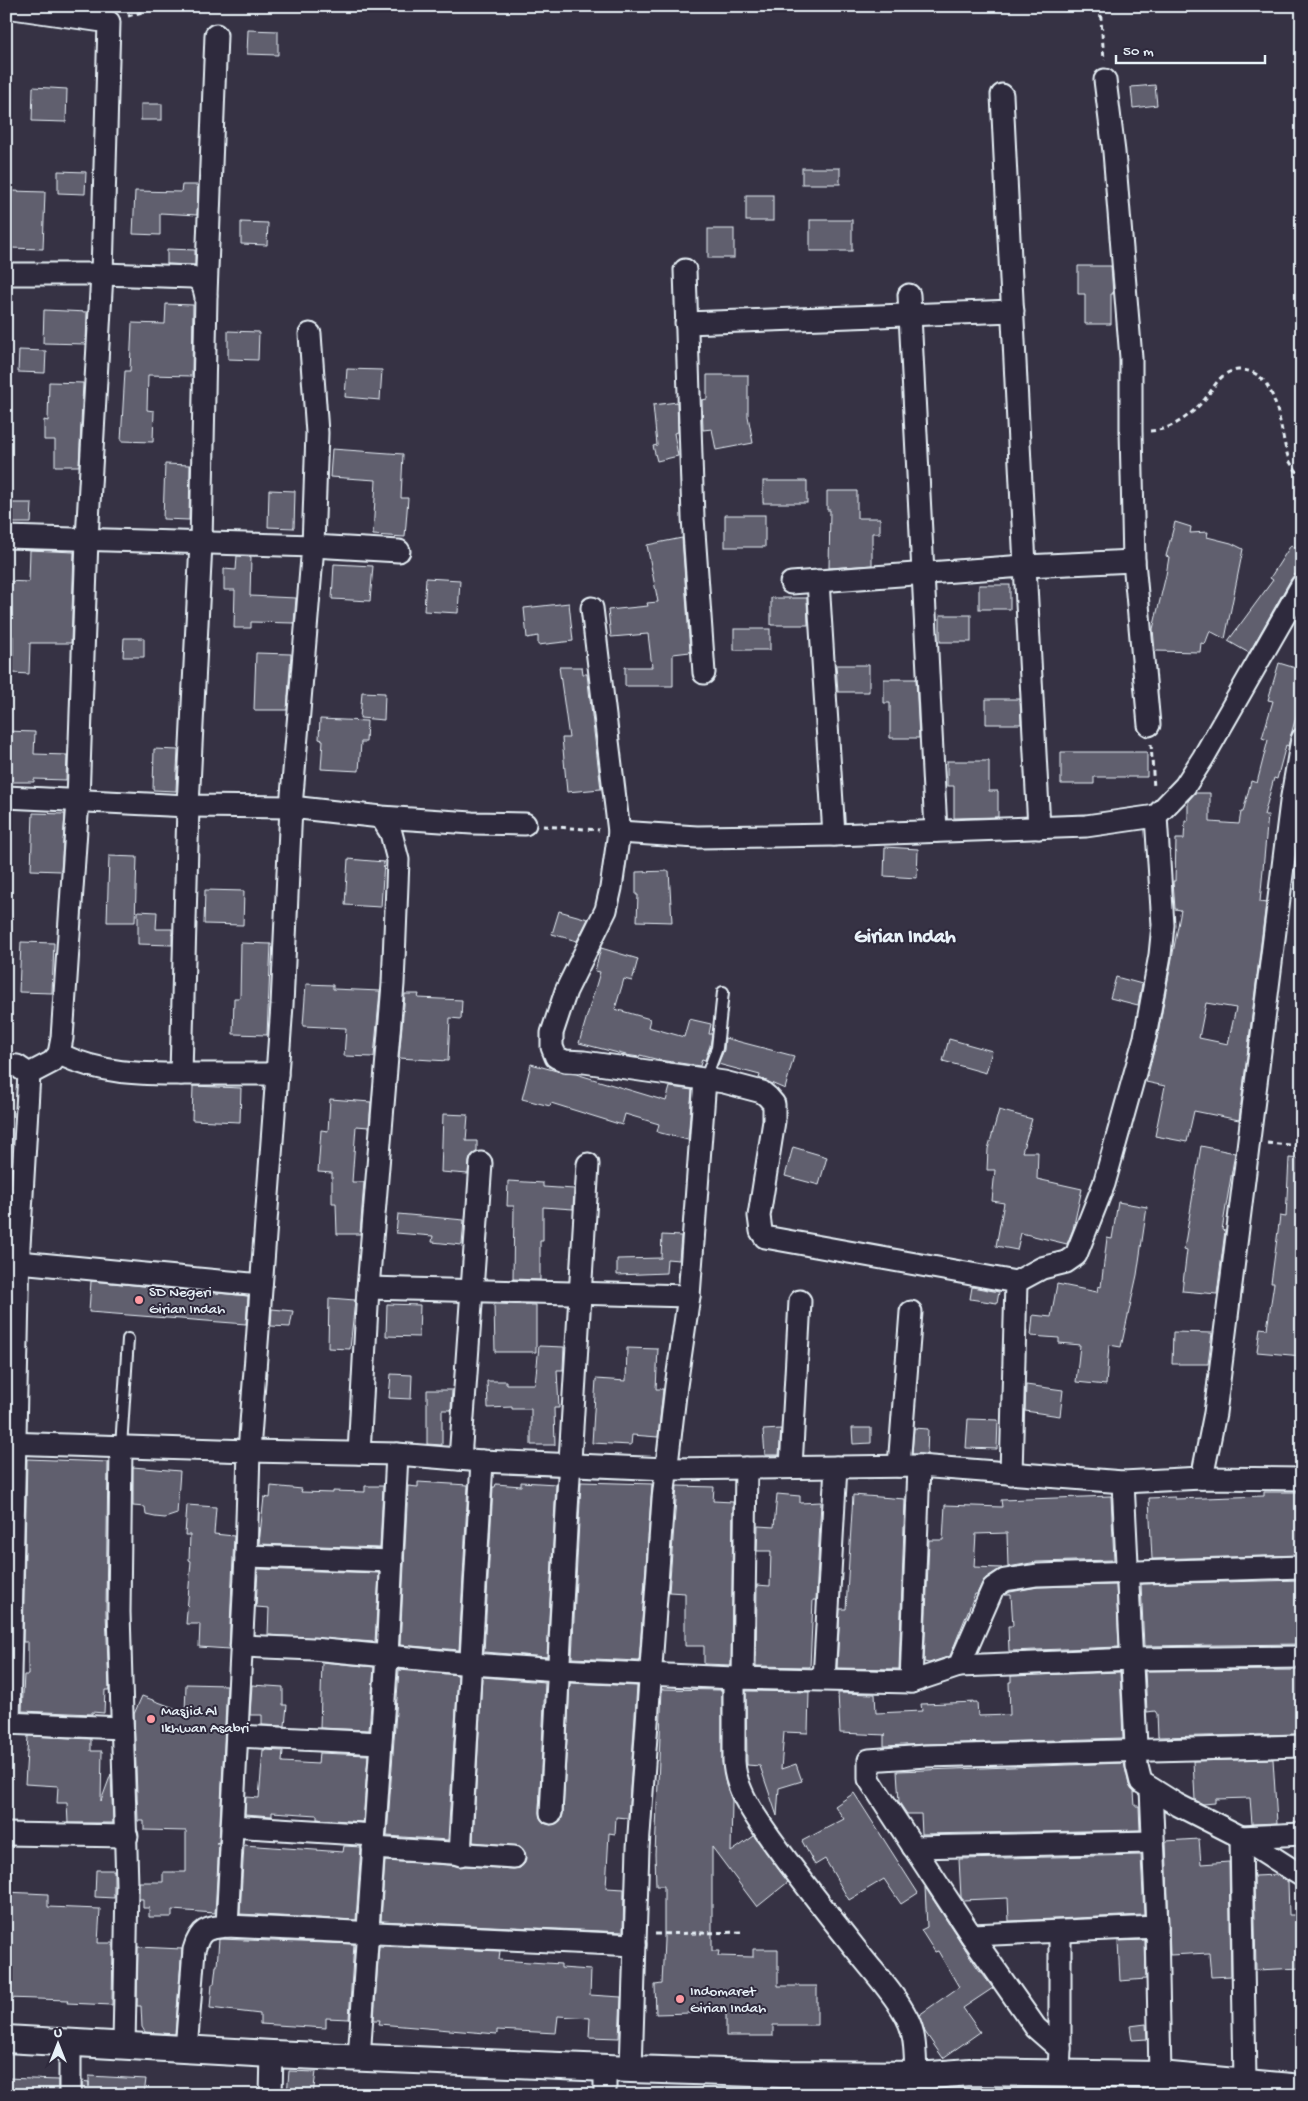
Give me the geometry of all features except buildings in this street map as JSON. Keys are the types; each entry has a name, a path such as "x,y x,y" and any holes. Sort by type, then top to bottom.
{"street":[{"path":"6,7 110,22 102,274 87,539 78,800 59,1054 52,1062 29,1074"},
{"path":"180,1074 188,806 201,543 206,297 216,35"},
{"path":"1105,80 1114,152 1131,358 1130,431 1134,561 1149,725"},
{"path":"1002,94 1039,828"},
{"path":"685,270 693,518 704,673"},
{"path":"6,274 192,276 198,279 204,287 206,297"},
{"path":"686,322 910,304 1013,311"},
{"path":"910,304 936,832"},
{"path":"227,1926 242,1646 249,1451 282,1005 291,808 314,546 317,433 310,334"},
{"path":"6,537 399,550"},
{"path":"791,583 922,572 1134,561"},
{"path":"818,581 834,835"},
{"path":"619,832 697,837 936,832 1086,826 1156,816 1185,786 1203,758 1302,585"},
{"path":"592,608 619,832 606,910 566,991 552,1033 552,1047 556,1058 565,1061 584,1062 705,1080 762,1092 774,1104 772,1139 758,1216 760,1231 765,1237 1016,1282 1042,1268 1066,1262 1076,1255 1104,1184 1145,1037 1160,955 1163,925 1156,816"},
{"path":"1202,1478 1215,1413 1249,1141 1296,803 1302,739"},
{"path":"6,797 188,806 291,808 381,817 472,823 525,824"},
{"path":"359,1453 368,1288 388,1049 398,860 390,833 381,817"},
{"path":"59,1054 76,1062 140,1075 277,1074"},
{"path":"6,1065 16,1066 29,1074"},
{"path":"29,1074 15,1251 8,1723 122,1728"},
{"path":"631,2069 638,1848 667,1470 689,1296 705,1080"},
{"path":"460,1459 481,1163"},
{"path":"551,1813 588,1164"},
{"path":"15,1251 261,1285"},
{"path":"1011,1474 1016,1282"},
{"path":"368,1288 581,1295 689,1296"},
{"path":"791,1467 800,1301"},
{"path":"911,1312 909,1466 911,1682"},
{"path":"11,1443 121,1448 397,1454 482,1461 667,1470 909,1466 1123,1482 1202,1478 1302,1479"},
{"path":"121,1448 119,1612 127,1836 124,2045"},
{"path":"359,2058 392,1561 397,1454"},
{"path":"460,1854 482,1461"},
{"path":"824,1679 836,1466"},
{"path":"746,1468 734,1768 739,1786 758,1821 907,2018 912,2031 916,2074"},
{"path":"1123,1482 1138,1775 1141,1782 1241,1838 1302,1876"},
{"path":"246,1556 392,1561"},
{"path":"959,1666 993,1588 998,1583 1016,1577 1302,1567"},
{"path":"242,1646 313,1648 472,1664 651,1676 911,1682 959,1666 1132,1659 1302,1657"},
{"path":"237,1736 380,1744"},
{"path":"1060,2061 971,1935 869,1779 869,1760 936,1756 1302,1746"},
{"path":"1151,1789 1157,1928 1160,2075"},
{"path":"232,1826 460,1854 514,1857"},
{"path":"6,1834 127,1836"},
{"path":"1241,1838 1302,1834"},
{"path":"1241,1838 1245,2082"},
{"path":"913,1847 1153,1842"},
{"path":"186,2050 194,1950 198,1936 209,1928 227,1926 368,1934 635,1940"},
{"path":"971,1935 1157,1928"},
{"path":"1060,1932 1060,2061"},
{"path":"6,2039 359,2058 782,2074 970,2072 1060,2061 1160,2075 1302,2088"},
{"path":"70,2042 70,2095"},
{"path":"271,2095 272,2054"},
{"path":"605,2068 605,2095"}],"lane":[{"path":"705,1080 717,1048 723,992"},
{"path":"121,1448 128,1339"}],"path":[{"path":"110,22 164,6"},
{"path":"1100,6 1105,80"},
{"path":"1130,431 1156,431 1174,426 1205,399 1215,383 1226,374 1235,370 1247,370 1256,374 1274,396 1291,463 1302,477"},
{"path":"1149,725 1156,816"},
{"path":"525,824 619,832"},
{"path":"1249,1141 1302,1146"},
{"path":"635,1940 744,1932"}],"place":[{"name":"SD Negeri Girian Indah","path":"139,1300"},
{"name":"Masjid Al Ikhwan Asabri","path":"151,1719"},
{"name":"Indomaret Girian Indah","path":"680,1999"}],"district":[{"name":"Girian Indah","path":"905,935"}]}
